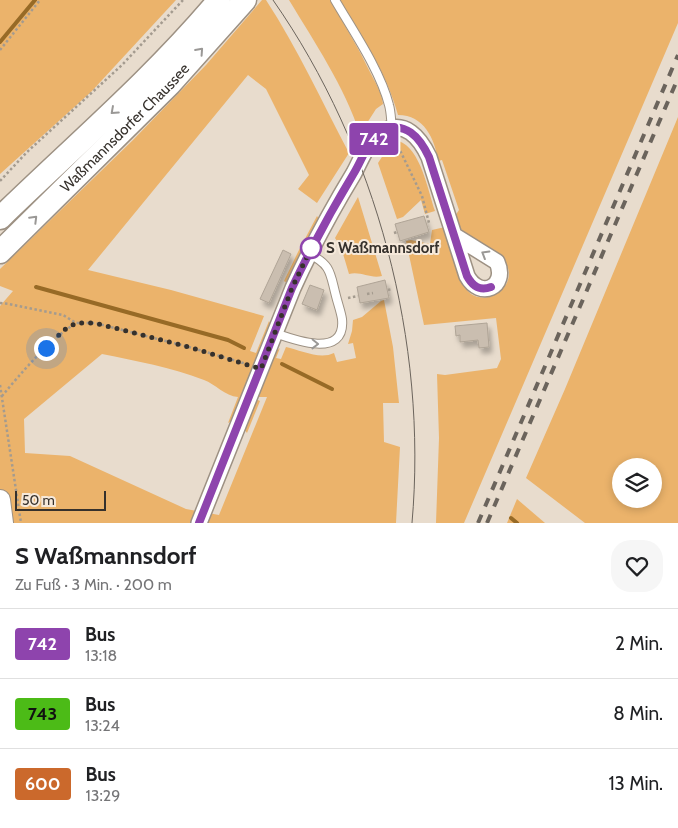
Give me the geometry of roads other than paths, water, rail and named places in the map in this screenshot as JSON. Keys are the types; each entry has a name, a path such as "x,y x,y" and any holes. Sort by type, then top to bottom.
{"main road":[{"name":"Waßmannsdorfer Chaussee","path":"0,218 123,103 219,0"},
{"name":"Waßmannsdorfer Chaussee","path":"0,252 170,84 245,0"}],"street":[{"path":"199,523 274,333 308,254 327,217 374,139 382,132 392,133 405,130 414,134 422,143 429,157 455,236"},
{"path":"0,500 4,523"}],"lane":[{"path":"335,0 379,79 389,104 392,133"},
{"path":"274,333 308,344 320,345 335,339 341,330 342,319 330,272 324,262 308,254"}],"waterway":[{"path":"0,42 35,0"},
{"path":"36,287 228,340 244,348"},
{"path":"282,364 332,389"},
{"path":"511,518 517,523"}],"tram line":[{"path":"273,0 309,58 341,119 367,183 387,250 402,317 412,386 415,455 412,523"}],"railway":[{"path":"478,523 678,55"},
{"path":"487,523 678,78"}],"place":[{"name":"S Waßmannsdorf","path":"311,248"}]}
